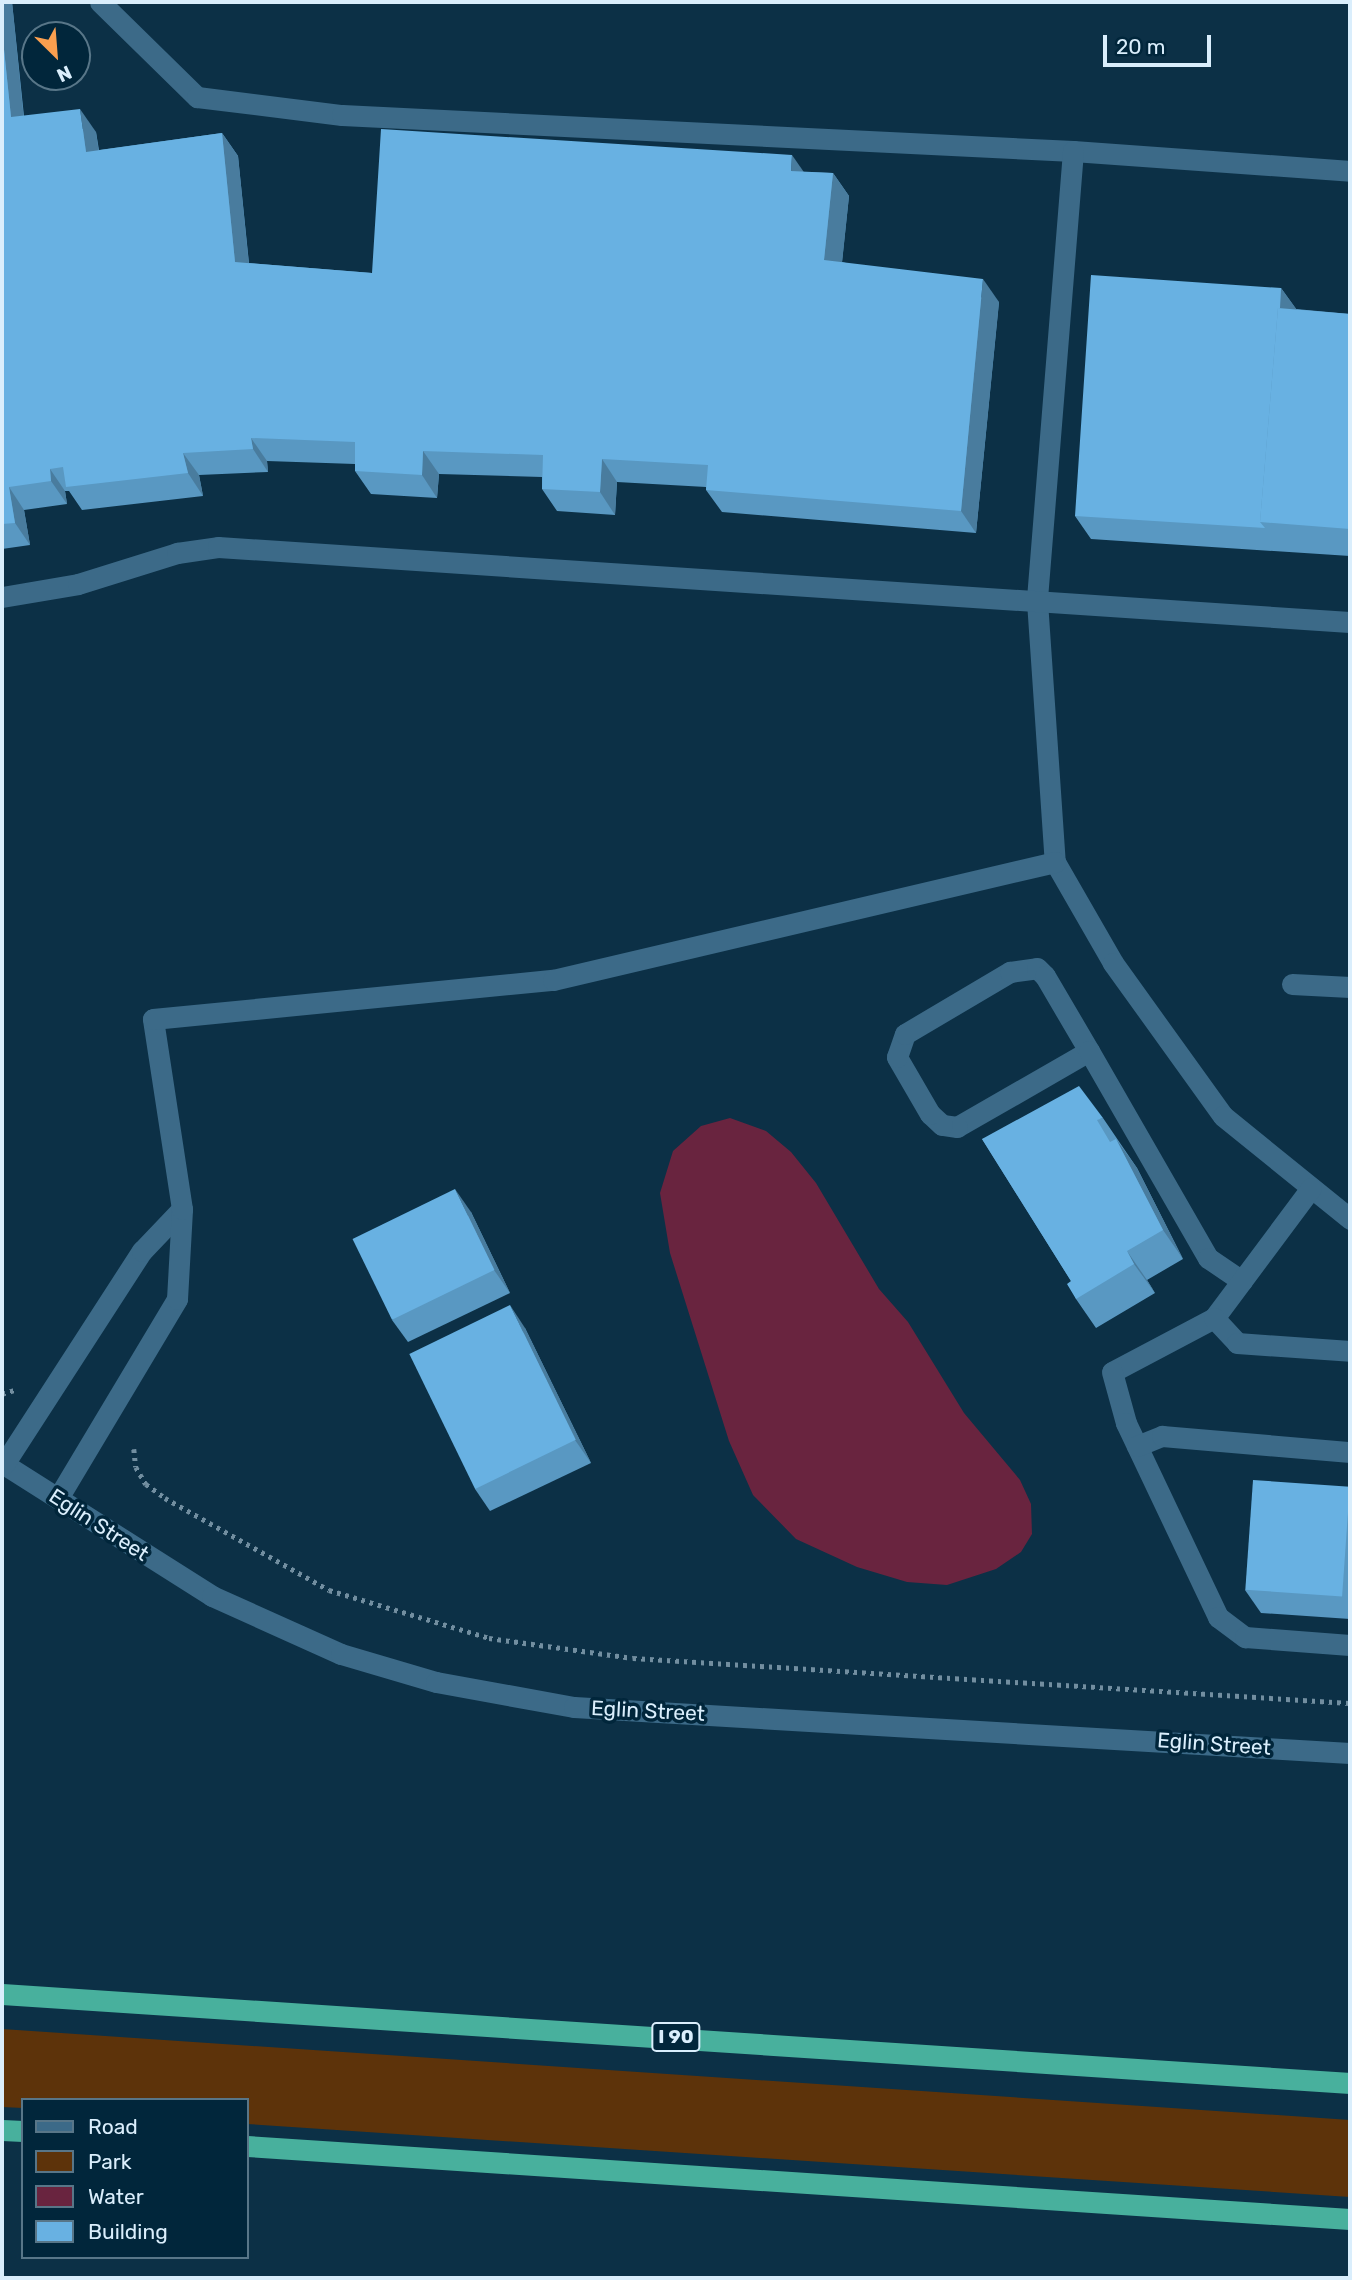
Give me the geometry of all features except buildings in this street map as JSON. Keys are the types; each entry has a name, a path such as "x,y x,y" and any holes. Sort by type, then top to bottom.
{"highway":[{"name":"I 90","path":"2,1994 1350,2083"},
{"path":"2,2130 21,2132"},
{"path":"248,2146 1350,2219"}],"street":[{"path":"100,2 197,97 342,116 1073,151 1350,171"},
{"path":"1073,151 1037,601 1055,862 1113,962 1223,1116 1350,1219"},
{"path":"2,597 78,584 177,553 218,547 1350,622"},
{"path":"58,1498 177,1299 182,1209 153,1019 553,981 1055,862"},
{"path":"1089,1051 957,1127 942,1125 930,1114 897,1057 905,1034 1024,967 1037,968 1045,976 1089,1051 1208,1258 1242,1280"},
{"path":"1292,984 1350,987"},
{"path":"1311,1188 1213,1318 1112,1372 1137,1446 1218,1617 1227,1627 1245,1637 1350,1645"},
{"path":"3,1464 142,1251 182,1209"},
{"path":"1213,1318 1237,1343 1350,1351"},
{"path":"1137,1446 1162,1436 1350,1451"},
{"name":"Eglin Street","path":"3,1464 212,1596 341,1654 436,1682 574,1707 1350,1753"}],"path":[{"path":"134,1449 136,1467 146,1484 165,1498 329,1590 489,1638 633,1658 1350,1703"}],"green space":[{"path":"2,2029 1350,2120 1350,2197 248,2124 248,2098 21,2098 21,2108 2,2107"}],"water":[{"path":"730,1118 766,1131 791,1152 816,1183 879,1289 908,1322 964,1413 1020,1480 1031,1504 1032,1534 1021,1552 996,1569 947,1585 907,1582 857,1567 796,1539 753,1495 729,1441 670,1253 660,1193 673,1151 701,1126"}]}
